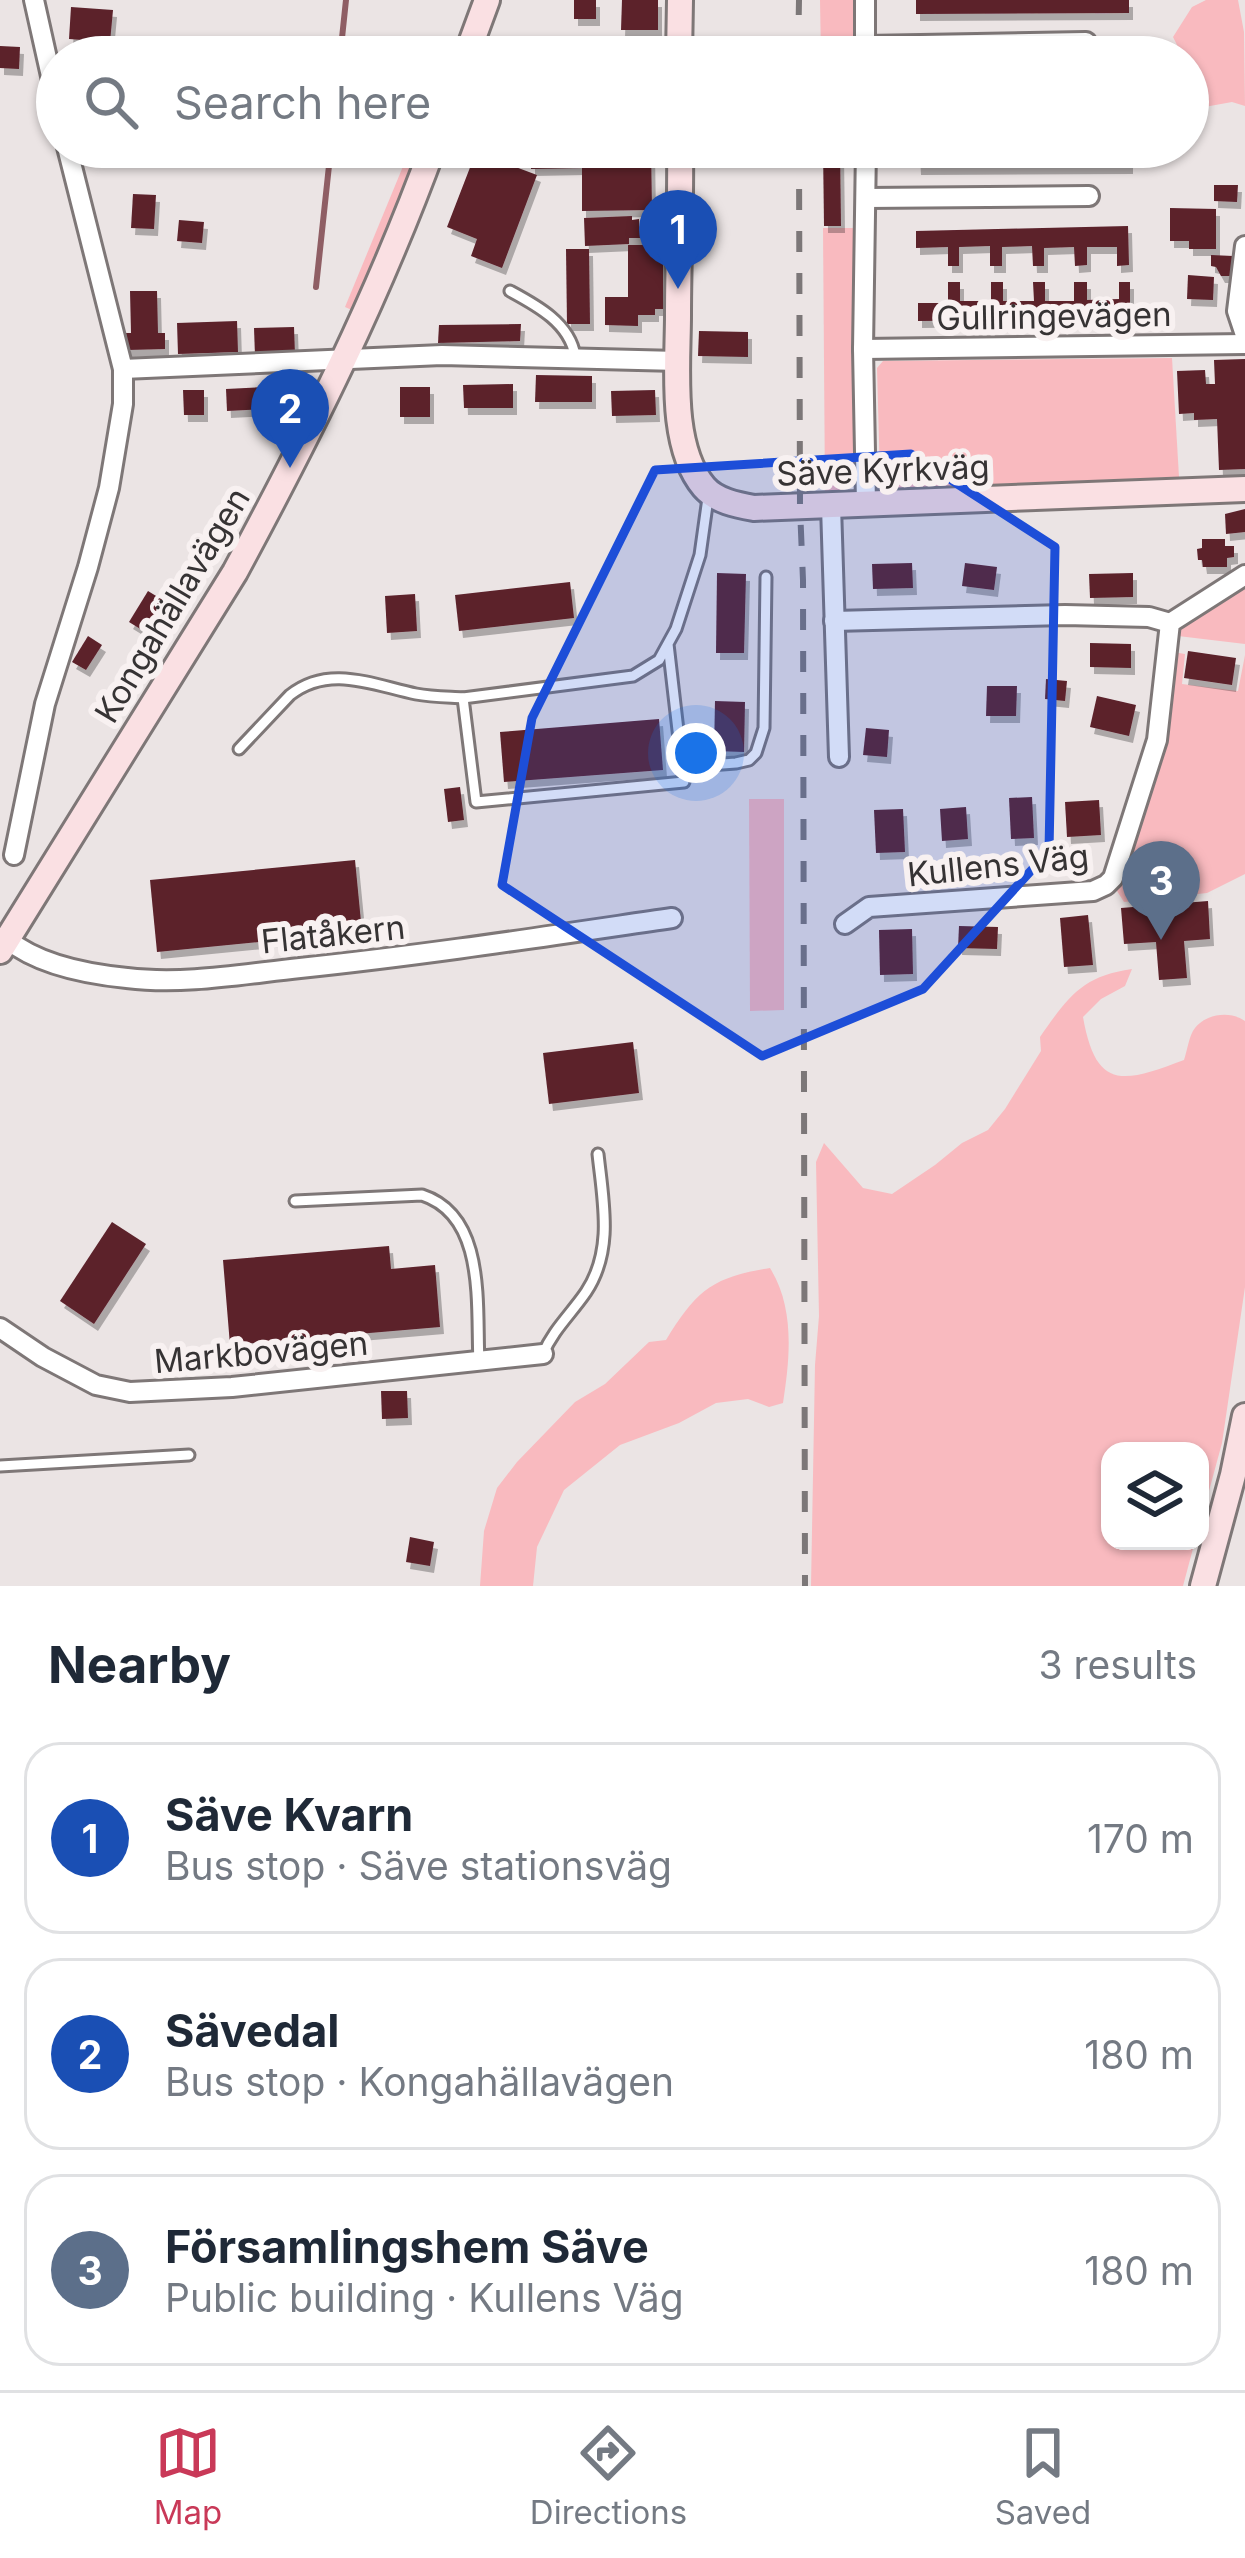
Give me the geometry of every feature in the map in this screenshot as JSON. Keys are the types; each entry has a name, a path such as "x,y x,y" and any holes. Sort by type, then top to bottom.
{"street":[{"path":"34,0 42,36"},
{"path":"474,36 487,0"},
{"path":"680,0 680,36"},
{"path":"865,0 865,36"},
{"path":"14,855 40,723 109,488 123,404 123,369 72,168"},
{"name":"Kongahällavägen","path":"4,945 235,572 346,359 425,168"},
{"path":"680,168 679,406 686,452 709,492"},
{"path":"866,168 866,504"},
{"path":"866,198 1089,196"},
{"path":"1245,245 1237,311 1245,340"},
{"name":"Gullringevägen","path":"863,349 1245,340"},
{"path":"123,369 442,356 678,361"},
{"name":"Säve Kyrkväg","path":"709,492 754,508 1245,489"},
{"path":"832,506 838,758"},
{"path":"834,621 1065,615 1149,617 1169,623 1245,574"},
{"name":"Kullens Väg","path":"845,925 869,907 1093,891 1106,885 1113,878 1157,740 1169,623"},
{"name":"Flatåkern","path":"4,945 127,979 184,980 400,958 672,918"},
{"name":"Markbovägen","path":"0,1328 96,1385 130,1392 232,1387 543,1354"},
{"path":"1203,1586 1245,1416"}],"lane":[{"path":"510,291 557,322 574,345 575,358"},
{"path":"239,749 298,688 324,678 463,698 633,676 659,661 676,629 700,555 709,492"},
{"path":"682,767 736,764 756,753 764,728 766,577"},
{"path":"463,698 476,802 683,782 668,644"},
{"path":"543,1354 551,1335 587,1292 599,1269 605,1245 598,1154"},
{"path":"295,1201 422,1195 454,1214 472,1254 478,1362"},
{"path":"0,1466 189,1455"}],"highlighted area":[{"path":"911,454 1055,547 1049,851 923,989 762,1056 502,885 532,718 655,470"}],"shaded area":[{"path":"820,0 854,0 855,36 821,36"},
{"path":"1206,0 1238,0 1244,32 1245,106 1232,102 1209,106 1209,36 1174,36 1192,7"},
{"path":"402,168 413,168 354,311 345,307"},
{"path":"823,228 854,228 856,458 843,490 825,494"},
{"path":"1172,358 1179,477 882,486 877,368 883,361"},
{"path":"1245,583 1245,644 1178,636 1177,626"},
{"path":"1173,652 1185,654 1182,684 1238,691 1245,655 1245,874 1207,893 1124,902 1117,891 1169,736"},
{"path":"749,799 784,799 784,1010 750,1011"},
{"path":"1132,969 1125,986 1101,999 1083,1017 1096,1058 1116,1075 1144,1073 1184,1060 1193,1031 1206,1019 1226,1015 1245,1021 1245,1287 1222,1443 1209,1491 1209,1442 1101,1442 1101,1550 1193,1550 1183,1586 811,1586 819,1316 816,1162 824,1143 863,1188 892,1194 962,1143 988,1130 1041,1051 1040,1037 1059,1010 1088,983"},
{"path":"770,1268 787,1316 789,1351 783,1403 769,1407 748,1399 716,1403 620,1445 564,1490 537,1547 533,1586 480,1586 484,1531 497,1488 517,1462 575,1402 605,1384 649,1342 666,1340 708,1289 734,1276"}],"building":[{"path":"574,0 596,0 596,19 574,19"},
{"path":"622,0 658,0 658,30 621,30"},
{"path":"916,0 1129,0 1129,13 916,14"},
{"path":"71,7 113,10 111,36 69,36"},
{"path":"0,46 20,47 19,69 0,68"},
{"path":"470,168 518,168 537,175 502,268 471,256 477,239 447,227"},
{"path":"582,168 651,168 652,210 582,211"},
{"path":"823,168 840,168 841,226 824,226"},
{"path":"1214,185 1238,185 1237,202 1214,201"},
{"path":"133,194 156,195 154,229 131,228"},
{"path":"1170,208 1216,209 1216,249 1189,249 1189,241 1170,241"},
{"path":"632,216 632,220 639,219 640,238 629,238 629,244 585,246 584,218"},
{"path":"179,220 204,222 202,243 177,241"},
{"path":"1128,226 1129,265 1117,266 1117,247 1087,247 1087,265 1075,266 1074,247 1044,248 1044,266 1033,266 1032,246 1002,247 1002,266 990,266 990,246 959,247 959,266 948,266 948,247 916,248 916,231"},
{"path":"628,245 663,245 663,309 655,309 655,315 638,315 638,326 605,325 605,297 628,297"},
{"path":"566,249 589,249 590,324 567,324"},
{"path":"1211,255 1233,256 1232,276 1221,276 1211,266"},
{"path":"1188,275 1214,277 1213,300 1187,299"},
{"path":"948,282 960,282 960,301 991,301 991,282 1003,282 1003,301 1034,301 1033,282 1045,282 1045,301 1074,301 1074,282 1087,282 1087,300 1119,299 1119,282 1130,282 1130,319 918,321 918,303 948,303"},
{"path":"130,291 157,291 158,333 165,333 165,349 127,350"},
{"path":"237,321 238,352 178,354 177,323"},
{"path":"521,324 520,341 438,343 439,325"},
{"path":"294,327 295,355 255,356 254,328"},
{"path":"699,331 748,332 748,357 698,356"},
{"path":"1245,359 1245,469 1219,470 1217,419 1194,420 1194,413 1179,414 1177,371 1205,370 1206,384 1215,384 1214,360"},
{"path":"536,375 592,376 592,402 535,402"},
{"path":"513,384 513,408 464,408 463,385"},
{"path":"284,386 285,408 227,411 226,389"},
{"path":"400,387 430,387 430,417 400,417"},
{"path":"183,390 204,390 204,415 184,415"},
{"path":"655,390 656,415 612,416 611,391"},
{"path":"1245,509 1245,532 1226,534 1225,514"},
{"path":"1202,539 1225,539 1225,546 1234,546 1227,567 1203,567 1197,549 1202,548"},
{"path":"912,563 913,588 873,589 872,564"},
{"path":"965,563 997,567 994,590 962,586"},
{"path":"717,573 746,574 744,653 716,653"},
{"path":"1133,573 1133,597 1090,598 1089,574"},
{"path":"570,582 574,618 459,631 455,595"},
{"path":"148,591 174,607 155,638 129,622"},
{"path":"415,594 417,631 387,633 385,596"},
{"path":"88,636 102,645 86,670 72,662"},
{"path":"1090,643 1131,644 1131,668 1090,667"},
{"path":"1188,651 1236,658 1232,685 1184,678"},
{"path":"1046,679 1067,681 1065,701 1045,699"},
{"path":"987,686 1017,686 1016,716 986,716"},
{"path":"1097,696 1136,705 1129,736 1090,727"},
{"path":"715,701 745,702 744,752 714,751"},
{"path":"659,719 663,770 504,782 500,732"},
{"path":"866,728 889,730 887,757 863,755"},
{"path":"460,787 464,820 448,822 444,789"},
{"path":"1032,797 1034,838 1011,839 1009,798"},
{"path":"1099,800 1101,835 1067,837 1065,802"},
{"path":"966,807 968,839 942,841 940,809"},
{"path":"903,809 905,852 876,853 874,810"},
{"path":"355,860 362,932 157,952 150,880"},
{"path":"1208,901 1210,939 1184,941 1187,978 1159,980 1156,942 1124,944 1121,908"},
{"path":"1088,915 1093,965 1064,967 1060,918"},
{"path":"959,926 998,927 997,949 958,948"},
{"path":"912,929 913,974 880,975 879,930"},
{"path":"633,1042 639,1093 549,1104 543,1053"},
{"path":"112,1222 146,1244 94,1324 60,1301"},
{"path":"389,1246 391,1269 435,1265 440,1327 230,1345 223,1260"},
{"path":"381,1391 407,1391 408,1418 382,1419"},
{"path":"410,1537 434,1542 430,1566 406,1562"}],"waterway":[{"path":"342,36 346,0"},
{"path":"316,287 329,168"}],"railway":[{"path":"798,36 799,0"},
{"path":"799,168 805,1586"}],"place":[{"name":"Säve Kvarn","path":"678,289"},
{"name":"Sävedal","path":"290,468"},
{"name":"Församlingshem Säve","path":"1161,940"}]}
